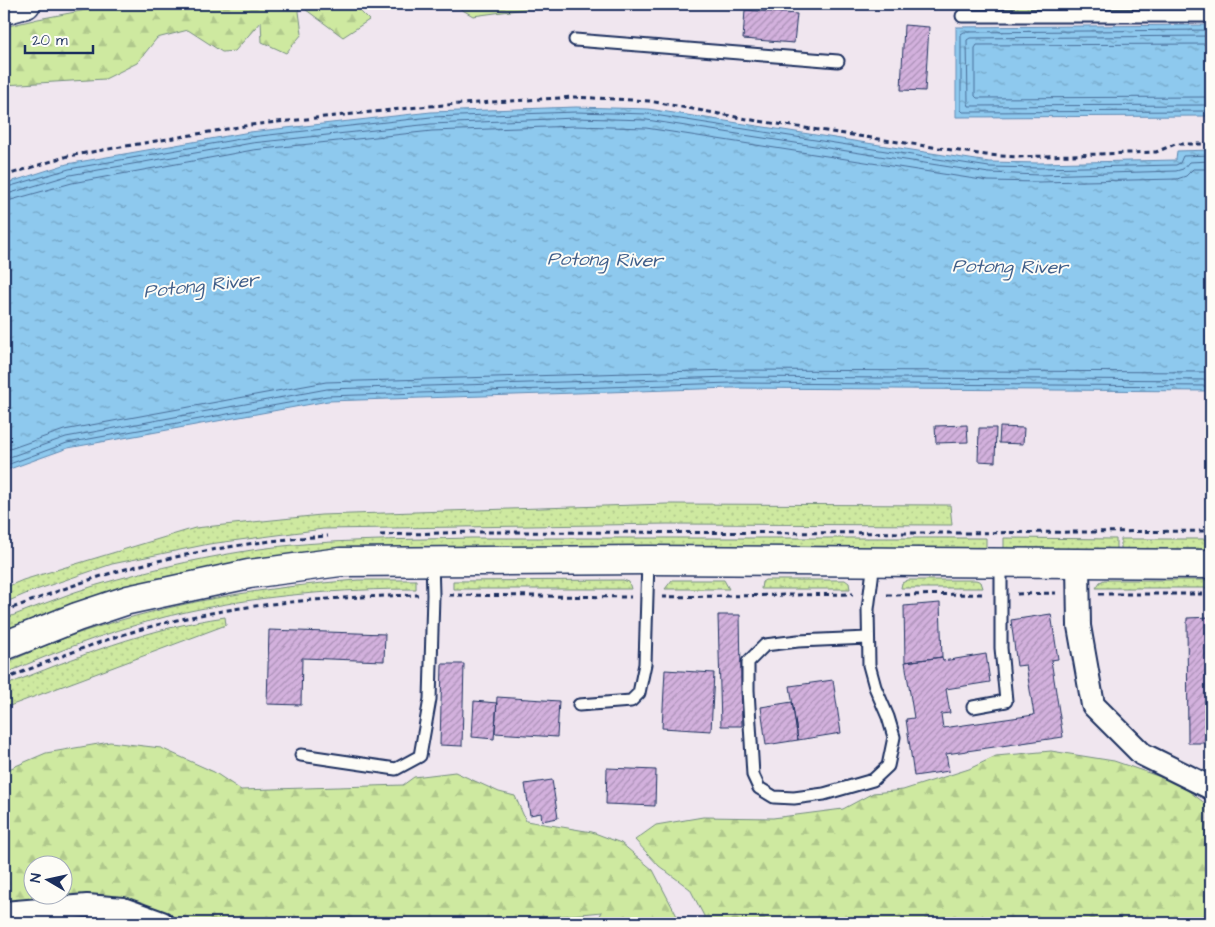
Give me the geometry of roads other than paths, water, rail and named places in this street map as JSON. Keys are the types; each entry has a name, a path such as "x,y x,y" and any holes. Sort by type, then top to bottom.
{"street":[{"path":"4,10 26,4"},
{"path":"4,646 128,600 249,574 340,562 648,560 1211,564"},
{"path":"1078,564 1079,626 1093,705 1142,754 1211,788"},
{"path":"4,913 87,906 123,908 162,923"}],"lane":[{"path":"962,16 1211,16"},
{"path":"575,40 838,61"},
{"path":"579,705 631,701 639,693 645,664 648,560"},
{"path":"301,756 396,768 420,756 430,699 432,562"},
{"path":"868,638 798,641 765,645 748,662 753,775 759,788 774,797 794,798 824,794 873,780 888,766 894,737 875,687 869,665 868,609 874,562"},
{"path":"973,707 1006,701 1001,648 1001,564"}],"water":[{"path":"1211,25 1211,116 956,117 956,27"},
{"name":"Potong River","path":"576,107 648,109 989,162 1039,163 1176,160 1177,151 1211,150 1211,391 731,388 328,401 68,448 4,471 4,184 67,164 250,132 431,112"}]}
